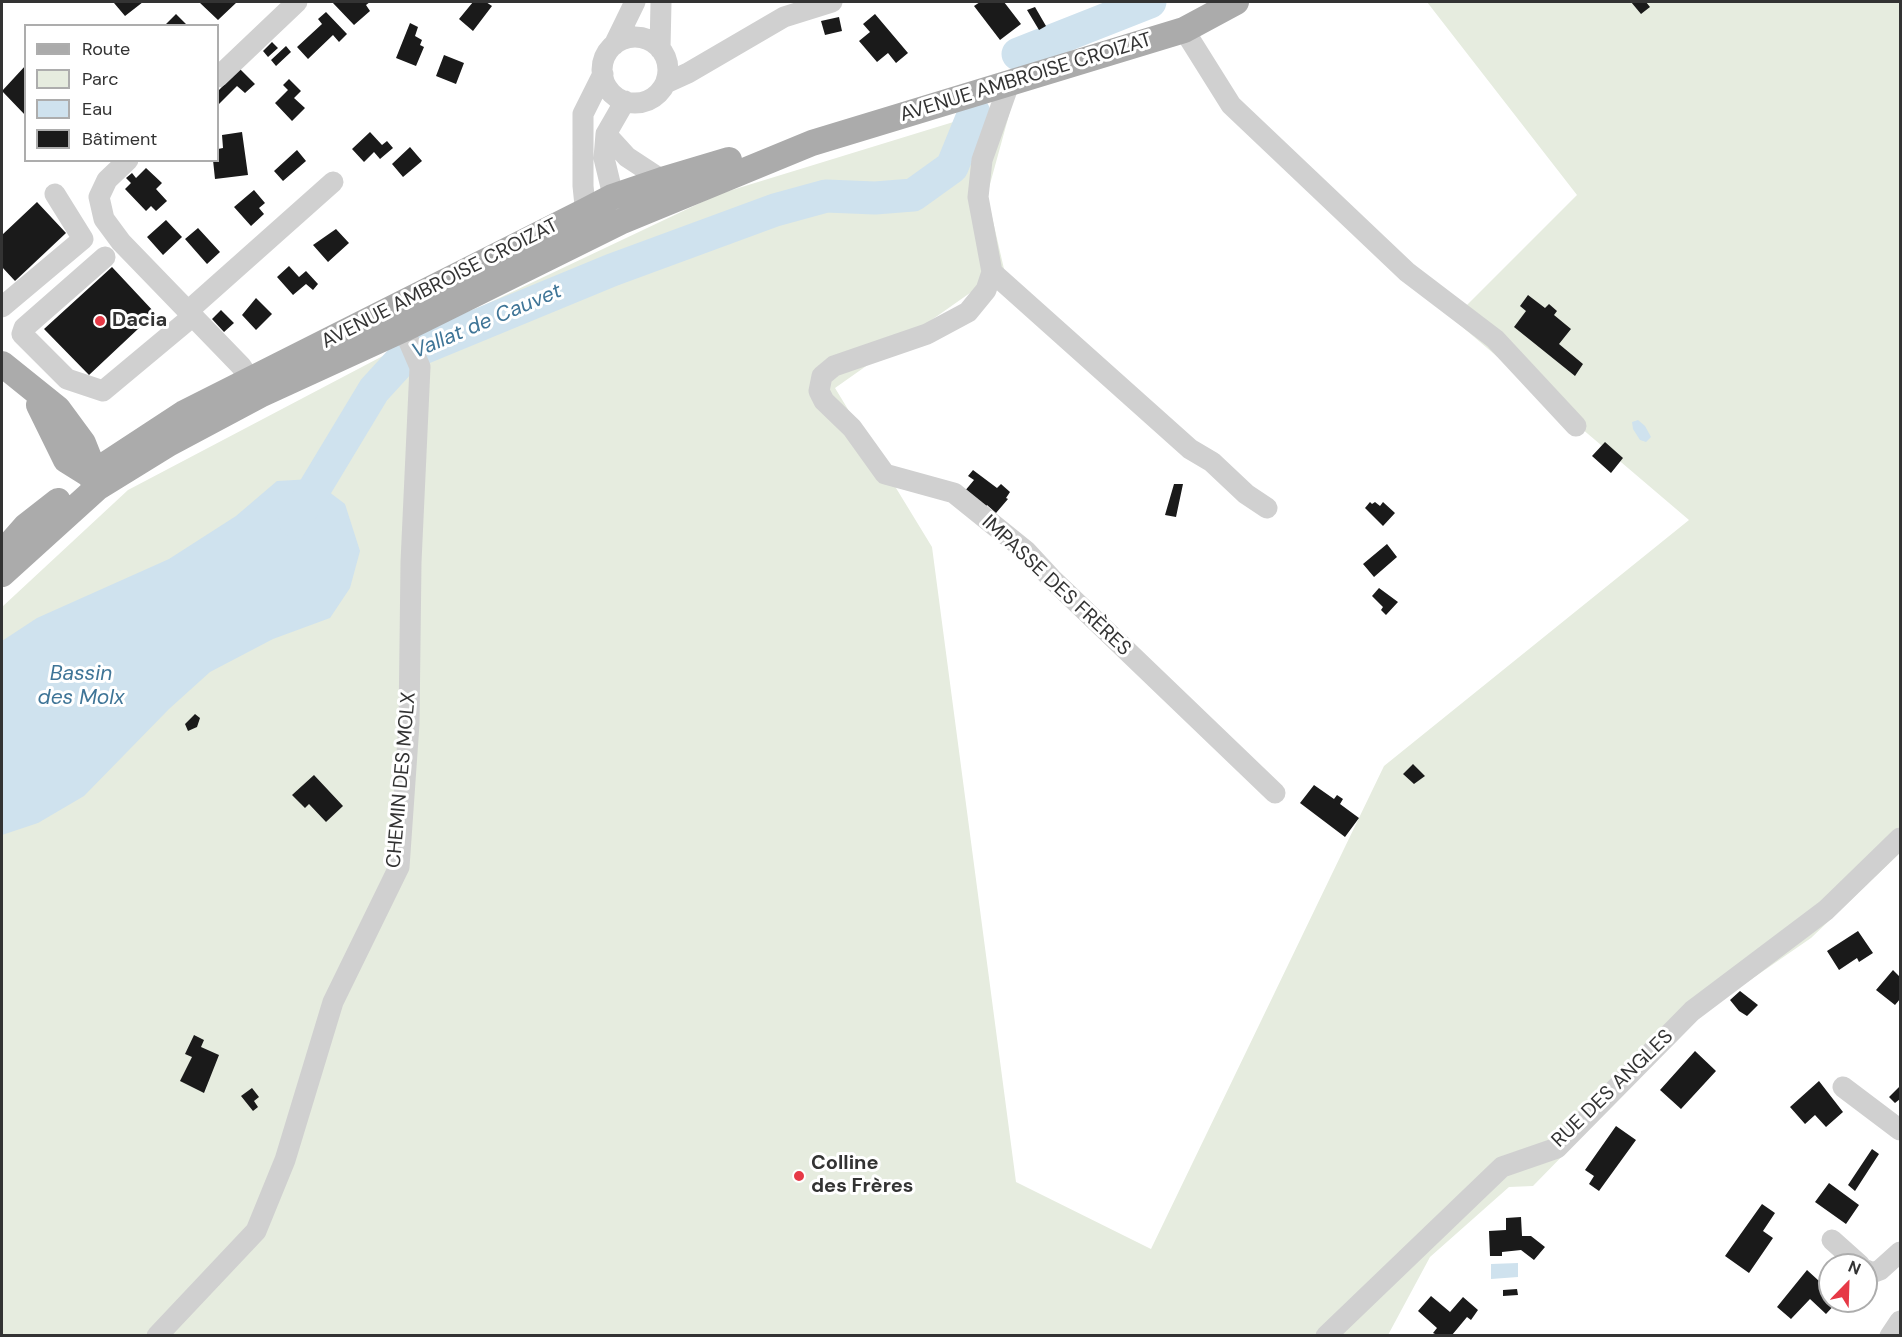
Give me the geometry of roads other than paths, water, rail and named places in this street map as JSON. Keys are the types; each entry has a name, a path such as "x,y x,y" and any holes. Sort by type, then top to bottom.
{"main road":[{"name":"AVENUE AMBROISE CROIZAT","path":"93,482 184,413 255,386 407,335 620,222 812,143 1184,30 1236,2"},
{"name":"AVENUE AMBROISE CROIZAT","path":"407,335 585,211 612,197 738,157 812,143"},
{"path":"2,364 30,389 58,409 82,443 89,458 93,482"},
{"path":"2,553 26,526 93,482"},
{"path":"2,574 93,482"}],"street":[{"path":"219,75 297,2"},
{"path":"618,43 635,2"},
{"path":"589,237 585,211 583,114 603,74 607,54 649,2"},
{"path":"603,74 610,91 625,101 644,102 661,91 666,83 668,65 660,49 661,2"},
{"path":"666,83 688,73 784,17 832,2"},
{"path":"1184,30 1231,105 1407,272 1495,339 1576,426"},
{"path":"618,43 643,38 660,49"},
{"path":"1009,84 982,160 978,197 992,272 1190,450 1212,462 1246,494 1268,508"},
{"path":"620,222 604,158 606,134 625,101"},
{"path":"606,134 627,157 662,180"},
{"path":"126,162 107,180 99,197 104,219 122,242 255,386"},
{"path":"105,257 24,328 22,334 68,379 103,391 333,182"},
{"path":"3,302 83,239 55,194"},
{"name":"IMPASSE DES FRÈRES","path":"992,272 986,290 968,312 927,334 834,366 822,376 819,391 824,401 852,428 885,474 954,493 1026,551 1051,578 1275,794"},
{"name":"CHEMIN DES MOLX","path":"157,1335 256,1232 285,1160 333,1002 399,867 409,724 411,562 420,367 407,335"},
{"name":"RUE DES ANGLES","path":"1326,1335 1502,1167 1557,1148 1692,1011 1826,910 1900,838"},
{"path":"1843,1087 1900,1130"},
{"path":"1832,1240 1847,1253"},
{"path":"1878,1271 1900,1252"},
{"path":"1890,1335 1900,1322"}],"water":[{"path":"1638,420 1645,426 1651,437 1646,442 1640,440 1633,429 1632,422"},
{"name":"Bassin des Molx","path":"312,479 345,504 360,551 350,588 330,618 273,639 210,672 169,709 84,796 38,823 2,835 2,641 37,618 169,559 236,516 277,481"},
{"path":"1518,1263 1518,1277 1491,1279 1491,1264"}],"waterway":[{"name":"Vallat de Cauvet","path":"1018,54 1150,2"},
{"name":"Vallat de Cauvet","path":"295,521 374,390 406,355 612,270 775,210 826,196 875,198 913,195 952,167 974,113"}],"place":[{"name":"Dacia","path":"100,321"},
{"name":"Colline des Frères","path":"799,1176"}]}
